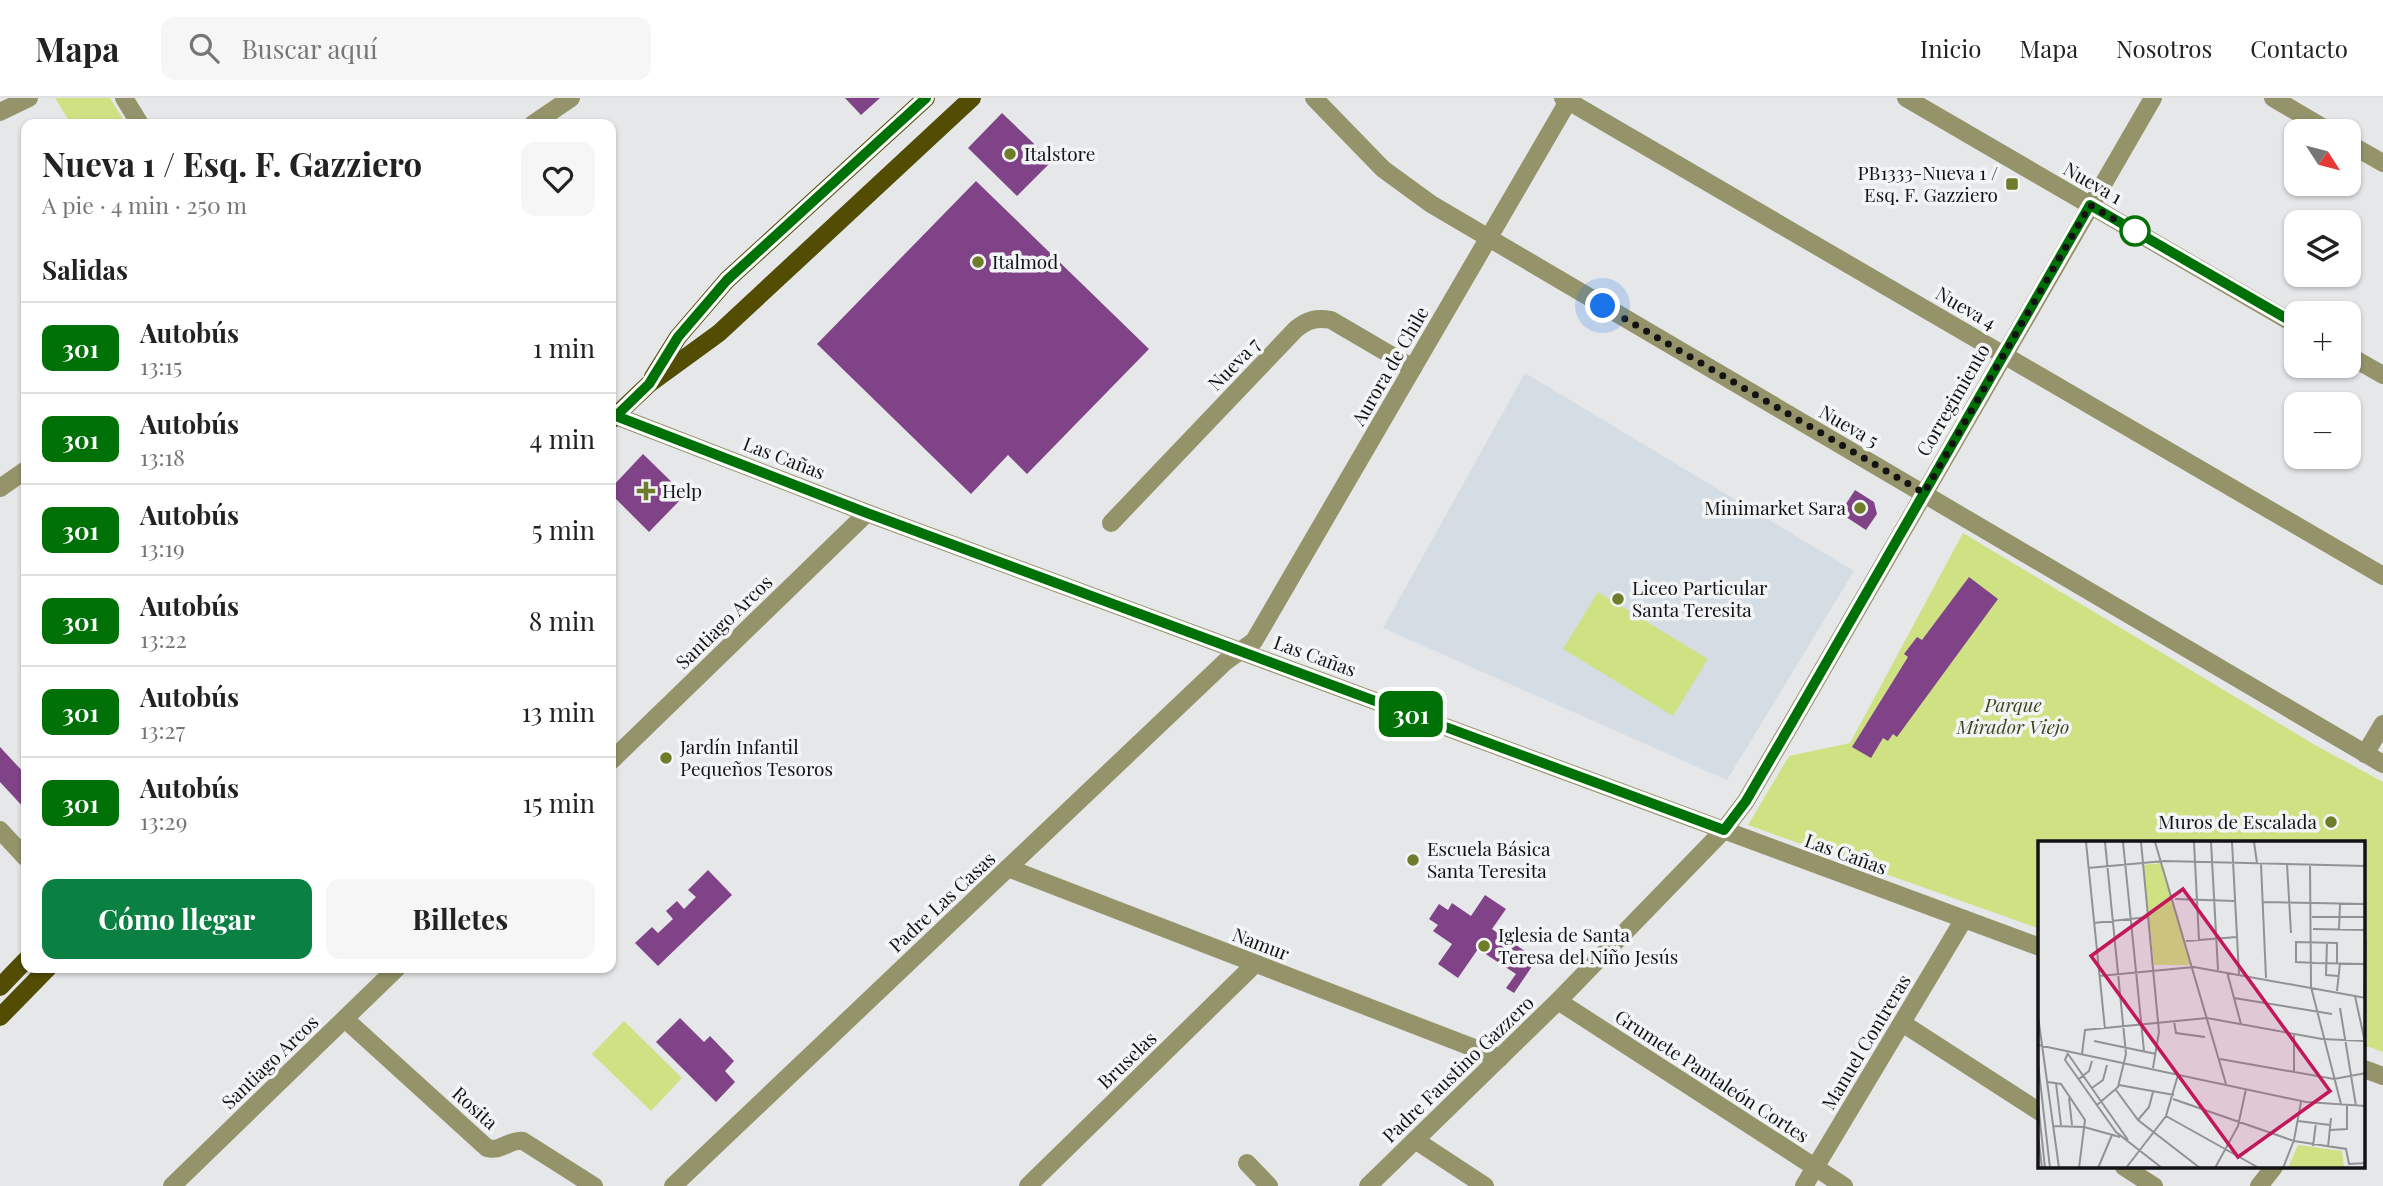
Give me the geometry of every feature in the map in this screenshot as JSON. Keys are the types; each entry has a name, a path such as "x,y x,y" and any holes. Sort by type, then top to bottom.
{"main road":[{"path":"649,384 678,337 727,280 926,98"},
{"path":"616,415 649,384 719,333 972,98"},
{"path":"0,987 21,965"},
{"path":"0,1017 43,973"}],"street":[{"path":"0,112 29,98"},
{"path":"124,98 137,119"},
{"path":"540,119 572,98"},
{"name":"Nueva 5","path":"1314,98 1365,152 1401,184 1489,239 2383,764"},
{"name":"Nueva 1","path":"1906,98 2284,317"},
{"name":"Corregimiento","path":"1724,830 1746,801 2153,98"},
{"path":"2273,98 2309,119"},
{"name":"Aurora de Chile","path":"1242,651 1254,641 1489,239 1567,99"},
{"name":"Nueva 4","path":"1567,99 2383,576"},
{"path":"2361,150 2383,163"},
{"name":"Nueva 7","path":"1111,523 1296,329 1309,321 1316,318 1331,320 1413,368"},
{"path":"2361,362 2383,375"},
{"name":"Las Cañas","path":"616,419 2038,946"},
{"path":"0,488 21,473"},
{"name":"Santiago Arcos","path":"616,756 867,513"},
{"name":"Padre Las Casas","path":"673,1186 1225,662 1242,651"},
{"path":"2365,754 2383,724"},
{"path":"0,830 21,853"},
{"name":"Padre Faustino Gazzero","path":"1368,1186 1558,1001 1724,830"},
{"name":"Namur","path":"1008,868 1500,1058"},
{"name":"Manuel Contreras","path":"1804,1186 1964,919"},
{"name":"Bruselas","path":"1028,1186 1255,964"},
{"name":"Santiago Arcos","path":"172,1186 392,973"},
{"name":"Grumete Pantaleón Cortes","path":"1558,1001 1844,1186"},
{"name":"Rosita","path":"345,1019 487,1148 497,1149 513,1141 523,1142 594,1186"},
{"path":"1902,1023 2038,1111"},
{"path":"2366,1070 2383,1076"},
{"path":"1415,1140 1485,1186"},
{"path":"1247,1163 1269,1186"},
{"path":"2126,1168 2154,1186"},
{"path":"2259,1186 2273,1168"}],"shaded area":[{"name":"Liceo Particular Santa Teresita","path":"1525,373 1854,571 1727,780 1383,628"}],"green space":[{"path":"55,98 110,98 123,119 68,119"},
{"name":"Parque Mirador Viejo","path":"1963,533 2315,745 2383,782 2383,1052 2366,1046 2366,841 2038,841 2038,928 1748,825 1789,756 1850,743"},
{"path":"1598,592 1708,659 1673,716 1563,649"},
{"path":"624,1021 682,1078 651,1111 592,1054"}],"building":[{"path":"845,98 880,98 861,115"},
{"name":"Italstore","path":"1002,113 1052,161 1017,196 968,148"},
{"name":"Italmod","path":"976,181 1149,349 1027,474 1008,455 971,494 817,344"},
{"name":"Help","path":"643,454 685,495 649,532 616,499 616,483"},
{"name":"Minimarket Sara","path":"1855,490 1874,502 1877,514 1866,530 1840,513"},
{"path":"1969,577 1998,599 1897,737 1893,734 1888,741 1883,738 1871,758 1852,747 1908,657 1904,654 1917,637 1922,640"},
{"path":"0,747 21,770 21,805 0,782"},
{"path":"708,870 732,895 658,966 635,943 652,927 658,933 673,919 666,911 677,901 684,909 696,897 688,890"},
{"name":"Iglesia de Santa Teresa del Niño Jesús","path":"1485,895 1506,909 1492,929 1537,959 1514,993 1506,988 1516,974 1478,949 1458,978 1438,964 1452,944 1433,931 1438,925 1429,919 1439,904 1448,910 1452,903 1471,916"},
{"path":"680,1018 704,1042 710,1036 734,1061 725,1071 735,1082 716,1102 656,1042"}],"bus line":[{"name":"301","path":"926,98 741,265 710,297 678,337 649,384 616,416 867,513 1724,830 1746,801 2090,205 2284,317"}],"place":[{"name":"Italstore","path":"1010,154"},
{"name":"PB1333-Nueva 1 / Esq. F. Gazziero","path":"2012,184"},
{"name":"Italmod","path":"978,262"},
{"name":"Help","path":"646,491"},
{"name":"Minimarket Sara","path":"1860,508"},
{"name":"Liceo Particular Santa Teresita","path":"1618,599"},
{"name":"Jardín Infantil Pequeños Tesoros","path":"666,758"},
{"name":"Muros de Escalada","path":"2331,822"},
{"name":"Escuela Básica Santa Teresita","path":"1413,860"},
{"name":"Iglesia de Santa Teresa del Niño Jesús","path":"1484,946"}],"route":[{"path":"1603,306 1924,493 2090,205 2142,235 2135,231"}]}
